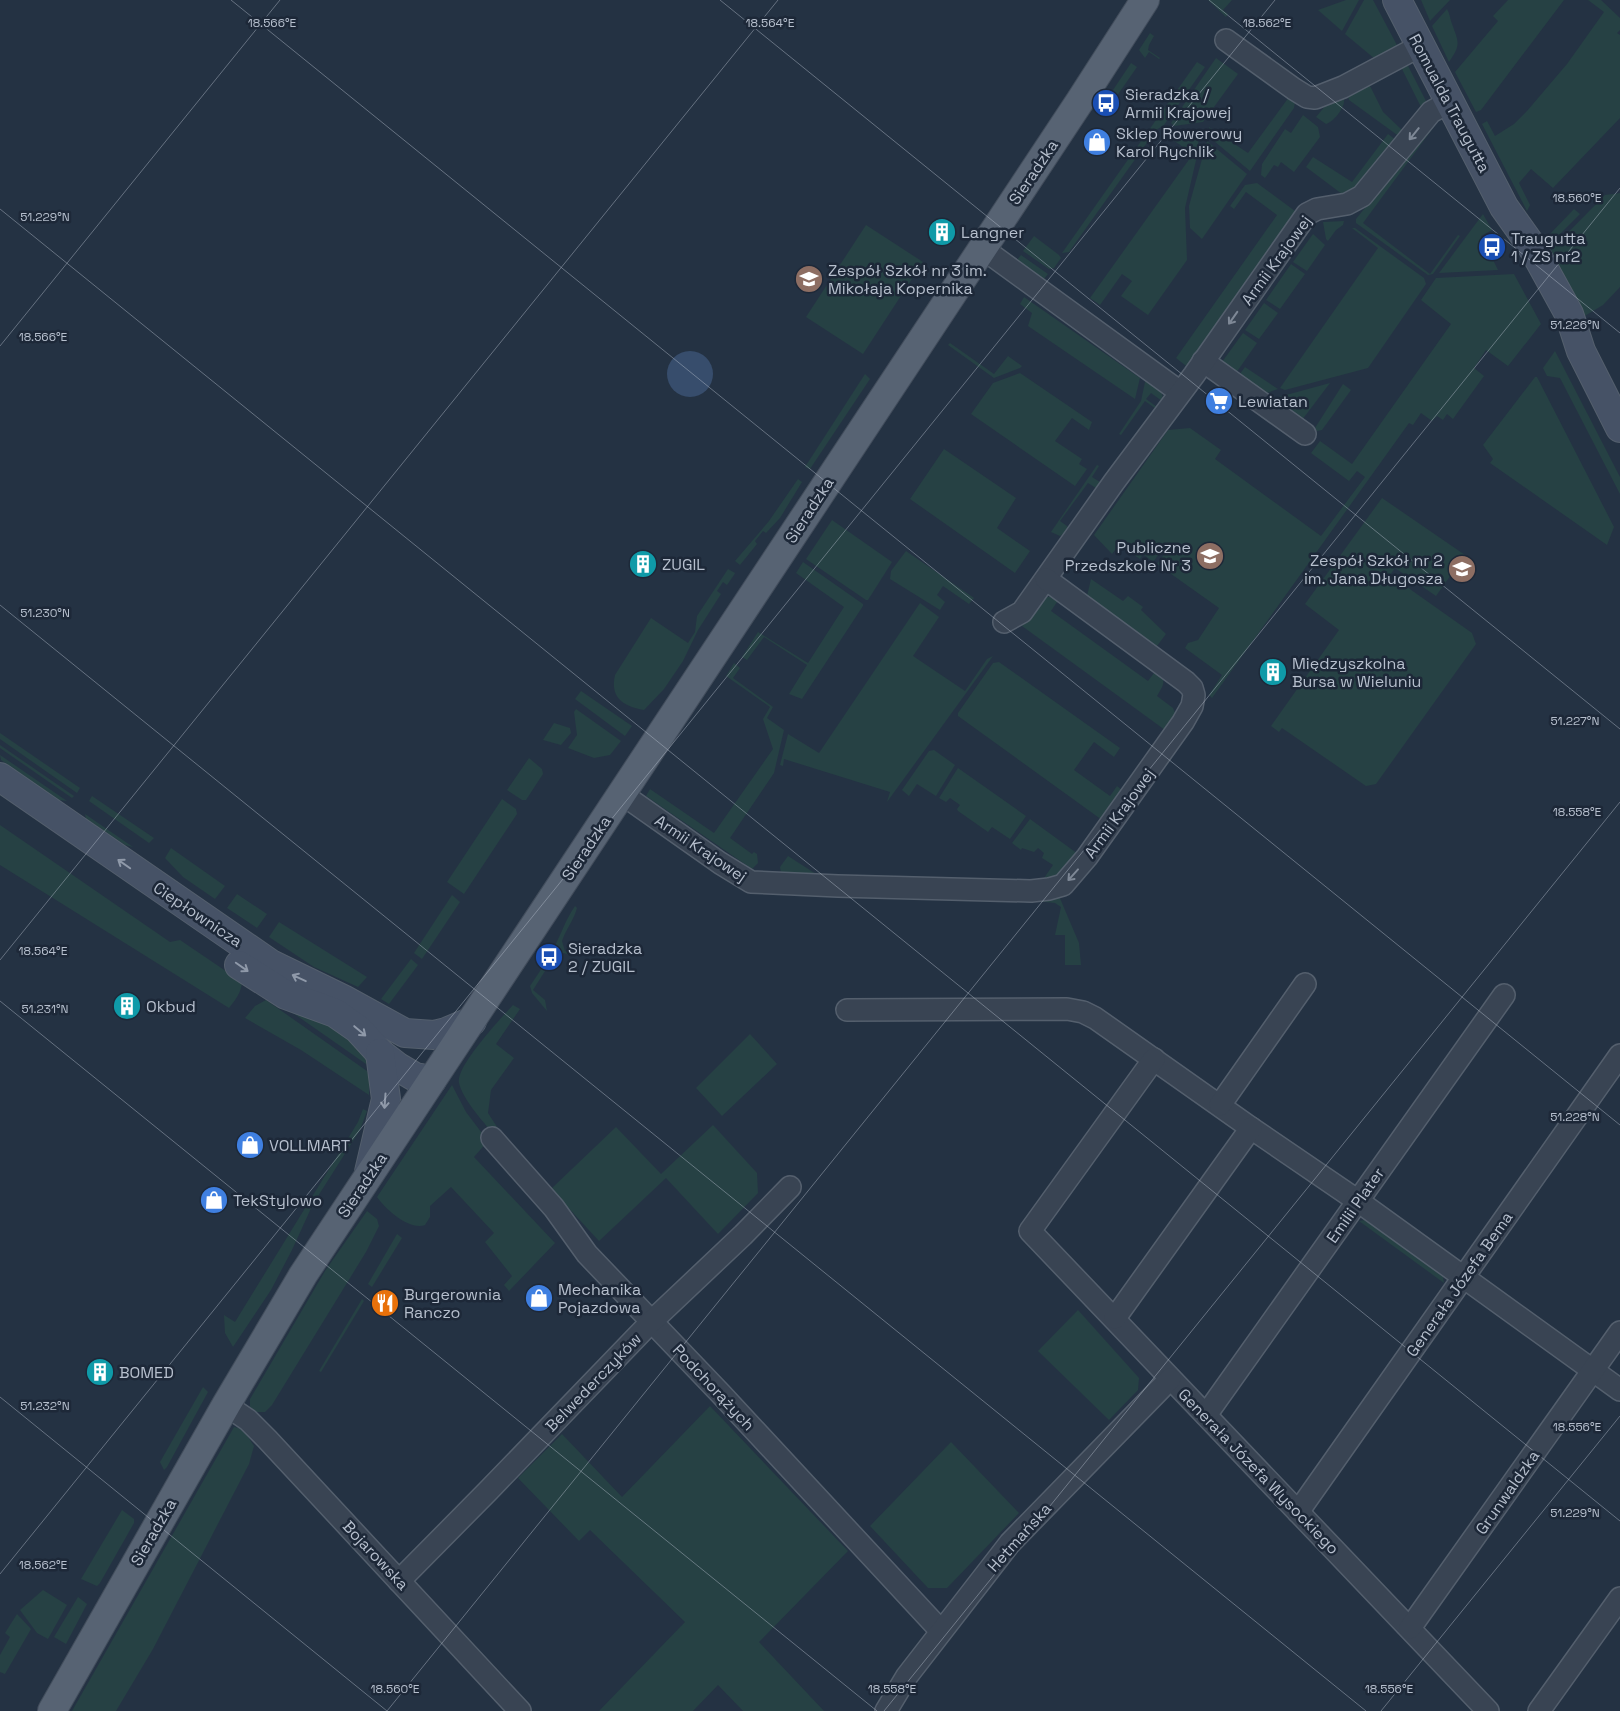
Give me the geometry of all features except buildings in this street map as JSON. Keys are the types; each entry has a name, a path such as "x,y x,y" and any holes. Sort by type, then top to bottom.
{"main road":[{"name":"Sieradzka","path":"52,1711 226,1405 304,1275 1145,0"},
{"name":"Romualda Traugutta","path":"1397,0 1504,206 1531,245 1570,314 1581,351 1620,428"},
{"name":"Ciepłownicza","path":"0,777 271,964 356,1005 405,1033 421,1056 432,1080"},
{"name":"Ciepłownicza","path":"0,800 260,979 286,995 324,1008 346,1020 366,1037 380,1053 406,1072 416,1077 432,1080"},
{"name":"Ciepłownicza","path":"405,1033 434,1035 472,1021"},
{"path":"368,1176 386,1099 380,1053"}],"street":[{"path":"1226,40 1294,89 1307,97 1315,98 1342,87 1420,46"},
{"name":"Armii Krajowej","path":"622,794 720,863 751,882 1041,891 1063,885 1087,857 1183,722 1192,706 1194,695 1192,688 1186,682 1046,578 1203,361 1306,214 1318,209 1347,204 1362,196 1432,112 1449,102"},
{"path":"982,248 1180,392"},
{"path":"1203,361 1305,434"},
{"path":"1004,622 1022,612 1046,578"},
{"path":"1220,1105 1305,984"},
{"name":"Emilii Plater","path":"1206,1415 1504,995"},
{"path":"847,1010 1067,1009 1083,1012 1109,1027 1358,1201 1620,1390"},
{"name":"Generała Józefa Bema","path":"1298,1512 1620,1055"},
{"name":"Generała Józefa Wysockiego","path":"1154,1059 1030,1231 1488,1711"},
{"path":"1115,1318 1251,1128"},
{"name":"Podchorążych","path":"492,1138 554,1208 587,1254 722,1394 941,1631"},
{"name":"Belwederczyków","path":"399,1581 652,1321 743,1235 790,1187"},
{"name":"Grunwaldzka","path":"1410,1628 1620,1332"},
{"name":"Hetmańska","path":"886,1711 906,1676 1010,1543 1170,1379"},
{"name":"Bojarowska","path":"226,1405 248,1420 520,1711"},
{"path":"1539,1711 1620,1598"}],"green space":[{"path":"1208,0 1232,0 1223,10 1228,14 1226,17"},
{"path":"1346,0 1359,0 1342,31 1318,10"},
{"path":"1364,0 1373,0 1398,47 1375,59 1345,34"},
{"path":"1421,0 1450,0 1430,21"},
{"path":"1508,0 1564,0 1481,110 1476,112 1455,72 1498,21 1493,16"},
{"path":"1588,0 1601,0 1620,18 1620,30 1617,33 1620,35 1620,118 1553,188 1531,169 1519,183 1530,205 1527,211 1482,124 1487,121 1495,136 1514,124 1527,111 1567,64 1604,12"},
{"path":"1447,9 1458,44 1456,52 1449,62 1432,26"},
{"path":"1150,33 1154,36 1148,50 1159,59 1149,52 1145,58 1139,50"},
{"path":"1216,58 1238,74 1203,122 1174,126 1171,123"},
{"path":"1405,60 1426,101 1421,107 1401,67"},
{"path":"1197,62 1205,67 1164,125 1156,130 1069,252 1062,253"},
{"path":"1131,63 1137,67 1110,106 1105,102"},
{"path":"1369,84 1383,112 1404,133 1400,137 1349,100 1346,90"},
{"path":"1342,92 1344,104 1335,118 1326,124 1316,117 1331,99"},
{"path":"1289,97 1295,102 1294,108 1250,171 1208,136 1209,127 1248,153"},
{"path":"1303,115 1318,127 1320,137 1294,172 1281,162 1278,167 1274,165 1265,178 1261,175 1262,164 1285,129 1291,133"},
{"path":"1435,122 1436,124 1363,223 1430,274 1458,235 1460,236 1433,274 1428,275 1356,223 1356,219"},
{"path":"1164,132 1199,135 1197,156 1185,208 1187,260 1148,315 1121,296 1132,281 1122,274 1100,305 1090,298 1193,154 1163,133 1160,133"},
{"path":"1388,134 1400,143 1367,181 1346,197 1306,167 1313,157 1352,182"},
{"path":"1207,141 1247,174 1202,239 1190,228 1189,206"},
{"path":"1257,183 1295,211 1292,225 1190,369 1176,358 1277,215 1246,192 1234,209 1230,206 1245,185"},
{"path":"1620,193 1620,287 1603,305 1583,317 1548,253 1605,195"},
{"path":"1574,209 1580,214 1558,236 1548,236"},
{"path":"1483,214 1492,230 1481,236 1498,270 1439,273"},
{"path":"1344,221 1343,225 1336,230 1328,241 1323,222"},
{"path":"866,225 923,262 863,354 806,317"},
{"path":"1352,228 1355,228 1424,278 1426,284 1368,368 1285,390 1280,388 1378,248"},
{"path":"1313,234 1325,245 1307,271 1293,262"},
{"path":"1034,236 1061,258 1054,268 1049,269 1023,251"},
{"path":"1021,255 1048,274 1040,284 1016,261"},
{"path":"1291,264 1305,274 1280,309 1266,300"},
{"name":"Publiczne Przedszkole Nr 3","path":"1514,274 1541,324 1508,366 1486,350 1474,368 1484,376 1453,419 1447,414 1443,420 1437,416 1432,421 1421,413 1413,425 1409,423 1212,698 1209,695 1222,675 1185,648 1188,643 1198,640 1219,608 1157,564 1165,553 1162,550 1153,562 1143,554 1140,559 1119,545 1112,554 1094,535 1168,430 1190,428 1221,450 1215,459 1321,536 1365,477 1357,471 1349,481 1311,453 1320,441 1352,464 1451,324 1421,300 1436,278"},
{"path":"1024,297 1140,378 1135,399 1028,326 1032,313 1020,304"},
{"path":"1264,303 1278,313 1259,339 1245,330"},
{"path":"1243,333 1257,343 1236,373 1222,362"},
{"path":"950,343 994,374 1008,356 1022,366 994,378 948,345"},
{"path":"1555,351 1620,477 1620,494 1560,378 1547,376 1543,368"},
{"path":"1245,367 1278,389 1264,394 1239,375"},
{"path":"1020,373 1092,422 1089,430 1072,418 1055,441 1082,459 1079,464 1087,469 1075,486 971,414 993,383"},
{"path":"865,374 870,379 810,469 805,467"},
{"path":"1535,377 1537,377 1614,527 1607,545 1490,463 1493,459 1483,445"},
{"path":"1148,378 1161,391 1162,401 1151,393 1146,399 1157,407 1156,409 1145,401 1121,435 1119,434 1141,401 1145,382"},
{"path":"1330,383 1302,420 1275,401 1275,398"},
{"path":"1343,384 1351,390 1322,430 1317,431 1315,428"},
{"path":"944,449 1016,498 997,528 1030,551 1015,573 910,499"},
{"path":"1097,465 1099,466 1092,477 1103,484 1099,490 1088,483 1060,521 1071,529 1060,536 1051,532"},
{"path":"798,479 802,482 780,518 766,533 763,531 755,541 757,544 740,565 735,561 769,521"},
{"path":"1382,498 1465,555 1436,596 1395,568 1390,575 1472,633 1476,644 1376,784 1366,786 1282,728 1279,732 1271,726 1339,630 1305,604"},
{"path":"832,520 892,562 868,600 806,559"},
{"path":"906,551 974,598 969,604 943,586 937,595 945,602 940,610 890,579 891,571"},
{"path":"803,562 863,604 863,606 802,699 789,694 807,665 764,637 747,660 742,657 758,632 808,663 844,607 796,573"},
{"path":"728,569 735,573 734,575 727,585 723,582 717,591 721,594 698,630 683,661 664,689 644,710 629,706 619,699 614,689 615,675 651,618 688,643 695,632 697,616"},
{"path":"1091,579 1123,601 1128,596 1143,607 1141,610 1166,634 1157,646 1087,596"},
{"path":"1047,597 1059,599 1051,611 1148,681 1157,669 1162,676 1163,682 1157,696 1173,708 1176,715 1165,730 1022,626 1042,600"},
{"path":"920,603 939,617 913,656 965,691 987,659 993,656 887,802 890,792 784,759 783,766 780,765 788,734 819,753"},
{"path":"999,662 1120,748 1114,757 1094,742 1074,770 1110,796 1117,786 1123,791 1102,820 958,716 958,713 993,663"},
{"path":"734,663 740,668 733,678 773,707 767,718 784,730 774,773 730,838 752,854 754,852 757,854 758,863 752,869 646,796 650,789 714,833 773,749 763,719 770,707 726,676"},
{"path":"581,691 632,726 625,736 575,699"},
{"path":"576,709 621,741 610,755 594,758 568,748 577,735 574,712"},
{"path":"554,723 570,728 571,733 561,745 543,740"},
{"path":"0,733 80,788 77,793 0,739"},
{"path":"0,745 74,796 72,798 0,748"},
{"path":"934,750 955,765 936,796 917,784 909,796 902,790 929,751"},
{"path":"0,755 67,801 59,800 1,760"},
{"path":"529,758 542,769 543,774 526,800 522,800 507,790"},
{"path":"958,768 1026,816 1010,839 992,827 988,832 958,811 957,809 960,805 950,798 946,802 939,798"},
{"path":"92,796 154,838 149,843 89,801"},
{"path":"502,799 516,809 517,814 464,894 447,882"},
{"path":"85,814 133,847 125,845 86,819"},
{"path":"1030,819 1078,854 1058,877 1040,884 1053,865 1042,858 1044,853 1038,848 1034,852 1022,848 1021,850 1012,843"},
{"path":"0,825 170,942 180,940 242,982 236,999 229,1008 0,865"},
{"path":"171,848 225,886 215,899 183,877 165,858"},
{"path":"788,856 816,874 812,881 781,873 780,867"},
{"path":"237,894 267,914 257,928 227,908"},
{"path":"452,895 460,902 422,959 414,953"},
{"path":"1059,896 1079,943 1081,965 1065,965 1065,935 1055,935 1061,907 1055,903 1025,900"},
{"path":"575,906 577,908 576,912 562,941 565,951 574,957 564,953 552,960 533,990 545,1000 547,1011 532,993 530,986 553,955 551,953"},
{"path":"279,922 367,977 358,987 314,967 269,937"},
{"path":"411,959 418,965 389,1004 381,999"},
{"path":"273,999 337,1028 371,1060 366,1064"},
{"path":"266,1000 367,1071 369,1095 301,1050 245,1018 255,1006"},
{"path":"513,1005 520,1009 496,1044 514,1058 491,1090 488,1113 499,1130 494,1135 461,1090 460,1076 471,1054"},
{"path":"750,1034 777,1064 722,1116 696,1088"},
{"path":"452,1085 466,1112 488,1141 474,1157 555,1243 509,1291 504,1285 512,1276 485,1242 494,1233 451,1187 430,1206 430,1217 425,1225 419,1226 412,1225 398,1218 377,1197"},
{"path":"363,1109 367,1111 360,1130 313,1204 271,1290 233,1347 225,1333 224,1315 235,1322 358,1122"},
{"path":"713,1125 757,1173 758,1193 718,1234 666,1178 599,1241 551,1189 616,1127 661,1174"},
{"path":"367,1211 377,1219 379,1226 366,1252 272,1405 265,1412 256,1412 250,1407 250,1399 325,1271"},
{"path":"1365,1220 1443,1277 1444,1283 1359,1221"},
{"path":"397,1234 402,1238 372,1287 368,1284"},
{"path":"362,1299 364,1301 321,1372 319,1371"},
{"path":"1078,1310 1139,1378 1138,1390 1109,1420 1038,1351"},
{"path":"203,1387 208,1392 164,1470 160,1462"},
{"path":"710,1406 848,1551 759,1642 824,1711 743,1711 718,1685 693,1711 599,1711 685,1622 590,1530 579,1541 518,1478 562,1434 622,1497"},
{"path":"234,1427 244,1431 254,1446 249,1464 153,1649 116,1711 72,1711"},
{"path":"951,1442 1019,1513 947,1588 928,1588 870,1526"},
{"path":"122,1510 134,1519 134,1523 100,1583 97,1586 81,1579"},
{"path":"43,1590 67,1605 48,1639 37,1633 20,1610"},
{"path":"78,1597 87,1604 66,1644 54,1637"},
{"path":"17,1614 31,1629 5,1674 0,1672 0,1655 10,1637 5,1633"}],"water":[{"path":"695,351 699,352 709,361 712,365 712,383 703,393 695,397 685,397 677,393 668,383 667,369 671,361 681,352"}],"place":[{"name":"Sieradzka / Armii Krajowej","path":"1106,103"},
{"name":"Sklep Rowerowy Karol Rychlik","path":"1097,142"},
{"name":"Langner","path":"942,232"},
{"name":"Traugutta 1 / ZS nr2","path":"1492,247"},
{"name":"Zespół Szkół nr 3 im. Mikołaja Kopernika","path":"809,279"},
{"name":"Lewiatan","path":"1219,401"},
{"name":"Publiczne Przedszkole Nr 3","path":"1210,556"},
{"name":"ZUGIL","path":"643,564"},
{"name":"Zespół Szkół nr 2 im. Jana Długosza","path":"1462,569"},
{"name":"Międzyszkolna Bursa w Wieluniu","path":"1273,672"},
{"name":"Sieradzka 2 / ZUGIL","path":"549,957"},
{"name":"Okbud","path":"127,1006"},
{"name":"VOLLMART","path":"250,1145"},
{"name":"TekStylowo","path":"214,1200"},
{"name":"Mechanika Pojazdowa","path":"539,1298"},
{"name":"Burgerownia Ranczo","path":"385,1303"},
{"name":"BOMED","path":"100,1372"}]}
